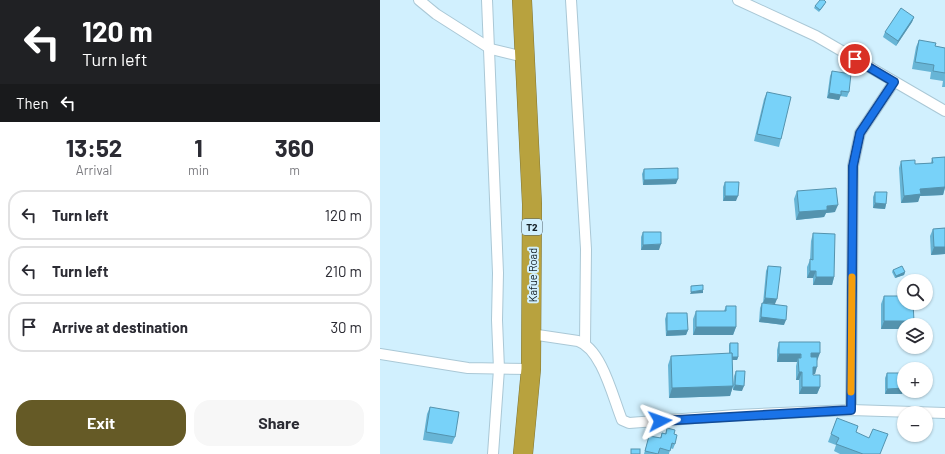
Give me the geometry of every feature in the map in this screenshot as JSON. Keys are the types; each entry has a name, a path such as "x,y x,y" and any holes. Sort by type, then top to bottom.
{"highway":[{"name":"Kafue Road","path":"522,0 532,204 531,369 523,454"}],"street":[{"path":"420,0 436,14 491,49 524,57"},
{"path":"488,0 491,49 498,273 497,320 499,369 493,454"},
{"path":"571,0 586,249 585,344"},
{"path":"738,0 816,36 945,111"},
{"path":"851,410 853,166 860,133 894,82"},
{"path":"531,334 585,344 601,366 624,422 851,410 945,412"},
{"path":"380,354 468,368 531,369"}],"building":[{"path":"820,0 824,0 826,2 820,10 815,6"},
{"path":"901,8 914,17 898,41 885,32"},
{"path":"919,40 936,43 935,46 945,48 945,73 933,71 934,65 915,62"},
{"path":"832,71 851,74 849,92 841,91 841,95 829,93"},
{"path":"767,92 791,97 781,139 757,134"},
{"path":"945,157 945,187 920,189 921,194 904,196 901,161 915,160 915,164 933,163 932,158"},
{"path":"678,168 678,179 644,180 644,169"},
{"path":"725,182 739,182 738,196 725,196"},
{"path":"836,188 838,205 827,206 827,210 799,212 797,191"},
{"path":"875,192 887,192 886,204 875,203"},
{"path":"945,228 945,247 934,247 933,229"},
{"path":"643,232 661,232 661,244 643,245"},
{"path":"813,233 835,234 834,277 816,277 816,271 810,271 810,259 813,260"},
{"path":"768,266 781,267 777,299 765,298"},
{"path":"902,266 905,272 897,274 896,276 893,270"},
{"path":"703,285 703,290 691,292 691,286"},
{"path":"884,296 897,296 897,310 913,310 914,318 897,318 897,321 884,321"},
{"path":"762,303 787,306 786,320 761,317"},
{"path":"726,306 736,306 736,327 696,327 696,311 726,311"},
{"path":"667,313 687,313 688,330 667,331"},
{"path":"779,342 820,342 820,353 811,353 811,357 817,357 817,367 813,367 813,375 820,375 820,387 802,387 802,372 799,372 798,358 801,358 801,354 779,354"},
{"path":"730,343 738,343 738,357 732,357 732,353 730,354"},
{"path":"732,353 733,386 672,388 671,356"},
{"path":"736,371 745,371 744,386 735,385"},
{"path":"887,373 897,373 897,388 887,389"},
{"path":"430,407 459,412 455,437 426,432"},
{"path":"837,418 858,426 856,432 869,438 873,429 888,434 880,454 863,454 836,444 839,438 831,434"},
{"path":"667,428 675,430 674,434 677,435 675,444 672,443 670,451 660,448 658,454 645,451 649,436 661,438 662,433 666,434"},
{"path":"631,449 640,449 640,454 631,454"}],"slow traffic":[{"path":"851,392 852,277"}],"route":[{"path":"660,421 736,415 851,410 853,166 860,133 894,82 855,59"}]}
